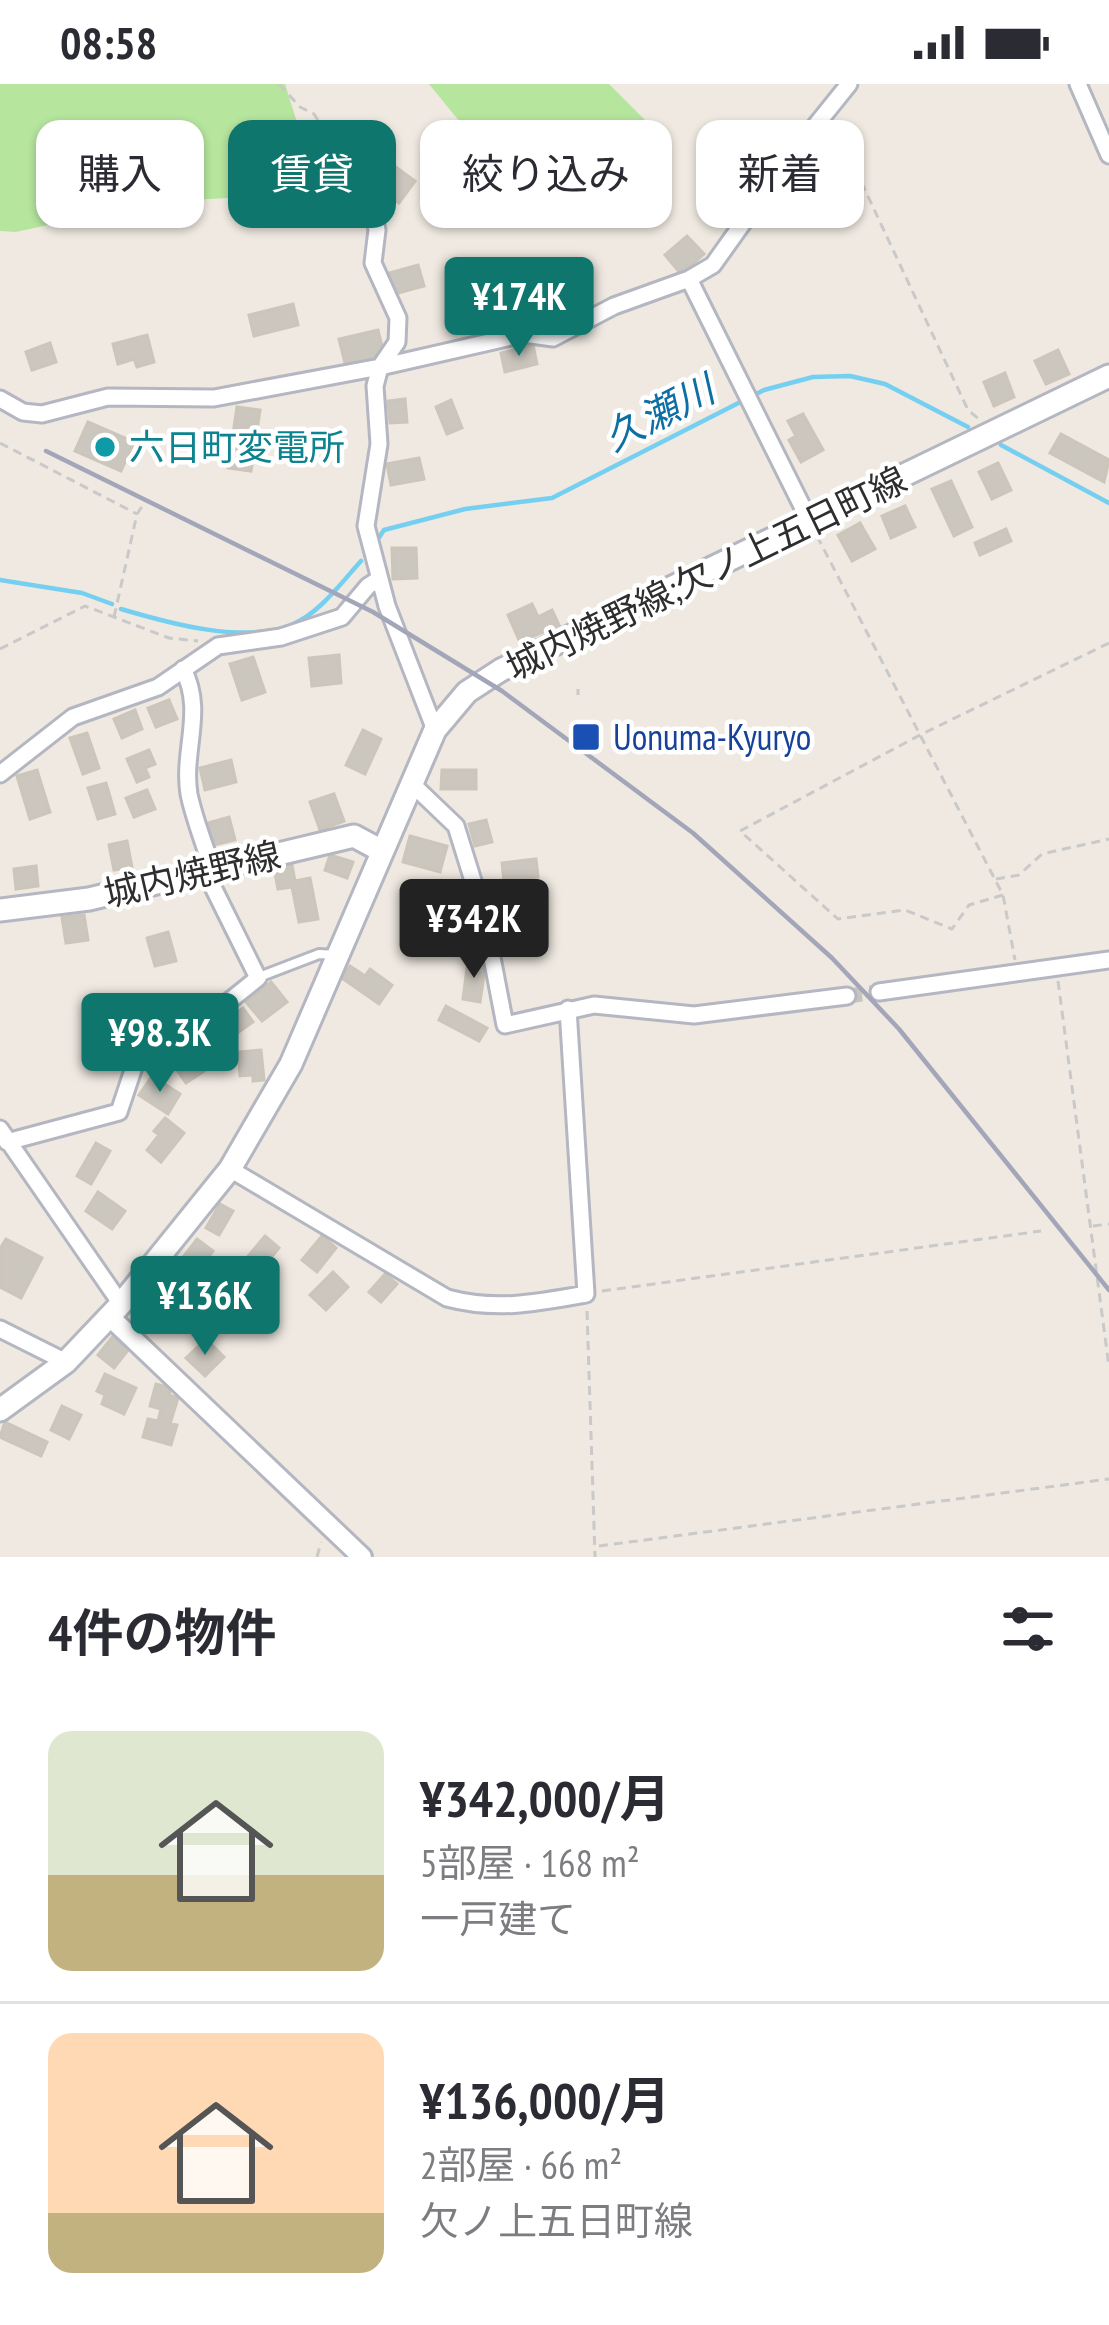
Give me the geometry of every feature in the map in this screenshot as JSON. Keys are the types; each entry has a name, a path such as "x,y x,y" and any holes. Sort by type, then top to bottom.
{"main road":[{"name":"城内焼野線;欠ノ上五日町線","path":"0,1410 66,1362 115,1310 230,1169 291,1064 435,730 466,692 501,670 1109,376"},
{"name":"城内焼野線","path":"0,910 89,899 354,836 380,850"}],"street":[{"path":"0,399 23,412 42,414 108,397 214,398 524,334 553,338 614,306 689,279 713,265 849,84"},
{"path":"1078,84 1109,155"},
{"path":"377,228 373,263 398,318 397,342 380,367 375,386 379,444 366,526 379,579 435,730"},
{"path":"689,279 811,524"},
{"path":"0,774 73,718 158,687 218,646 281,638 342,616 379,579"},
{"path":"183,669 190,682 195,721 186,754 189,796 209,870 258,978 208,1019 136,1061 119,1112 4,1136 115,1310 362,1557"},
{"path":"410,782 456,826 484,916 506,1025 594,1005 694,1015 847,996"},
{"path":"879,992 1109,960"},
{"path":"230,1169 447,1298 511,1308 586,1294 568,1009"},
{"path":"0,1329 66,1362"}],"lane":[{"path":"258,978 319,954 336,955"}],"path":[{"path":"279,84 317,120"},
{"path":"828,110 968,410 995,432"},
{"path":"0,443 137,514"},
{"path":"114,616 143,505"},
{"path":"811,524 1003,895 1017,973"},
{"path":"0,650 86,606 169,638 218,646"},
{"path":"1003,895 969,905 952,929 905,910 838,920 740,831 920,735 1109,643"},
{"path":"994,879 1019,875 1042,854 1109,839"},
{"path":"1056,967 1109,1367"},
{"path":"1091,1226 1109,1224"},
{"path":"595,1557 586,1294 1041,1231"},
{"path":"597,1546 1109,1479"}],"green space":[{"path":"0,84 285,84 296,120 228,120 228,198 204,199 204,120 36,120 36,228 0,231"},
{"path":"429,84 609,84 645,120 458,120"}],"building":[{"path":"396,167 415,181 399,203 396,201"},
{"path":"687,236 704,254 681,274 665,255"},
{"path":"418,265 424,286 395,294 389,273"},
{"path":"563,289 575,312 556,322 544,299"},
{"path":"293,304 298,325 254,336 249,315"},
{"path":"378,330 385,358 346,367 339,339"},
{"path":"147,335 154,362 137,367 134,359 118,364 113,344"},
{"path":"50,343 56,362 32,370 26,352"},
{"path":"533,345 537,364 505,372 501,353"},
{"path":"1058,350 1069,374 1046,384 1035,361"},
{"path":"1005,373 1014,397 994,406 984,382"},
{"path":"405,399 407,422 390,423 388,401"},
{"path":"451,400 462,428 447,434 436,407"},
{"path":"237,407 260,410 251,471 228,468"},
{"path":"803,414 823,450 801,462 789,440 796,436 788,421"},
{"name":"六日町変電所","path":"88,422 134,442 121,471 75,451"},
{"path":"1061,434 1109,460 1104,482 1050,453"},
{"path":"419,458 424,479 391,485 387,464"},
{"path":"998,463 1011,490 992,499 979,472"},
{"path":"951,481 972,527 954,536 932,489"},
{"path":"905,506 915,527 891,538 882,516"},
{"path":"860,523 875,549 852,561 838,535"},
{"path":"1006,529 1011,541 980,555 975,543"},
{"path":"392,548 416,548 417,578 393,579"},
{"path":"532,604 538,617 552,610 559,625 520,642 508,615"},
{"path":"339,655 341,683 312,686 309,658"},
{"path":"253,657 265,692 242,700 230,664"},
{"path":"169,700 177,719 156,727 148,708"},
{"path":"135,710 142,729 122,738 114,719"},
{"path":"363,730 381,739 365,774 346,765"},
{"path":"87,733 99,768 83,774 70,738"},
{"path":"149,750 155,764 145,768 149,777 137,782 127,759"},
{"path":"231,760 236,782 205,790 200,768"},
{"path":"37,770 50,812 30,819 17,776"},
{"path":"442,770 476,770 476,789 441,789"},
{"path":"106,783 115,814 98,819 88,788"},
{"path":"147,790 155,809 134,817 126,798"},
{"path":"334,794 344,821 320,830 310,802"},
{"path":"229,817 235,840 214,845 208,823"},
{"path":"486,820 492,842 475,846 469,824"},
{"path":"410,836 447,846 440,872 403,862"},
{"path":"127,841 132,867 114,870 109,845"},
{"path":"330,855 353,862 347,878 325,870"},
{"path":"536,859 538,877 526,878 528,897 506,899 502,863"},
{"path":"292,865 295,881 310,878 318,919 299,922 292,887 278,889 274,868"},
{"path":"36,866 38,886 16,889 14,869"},
{"path":"84,915 88,940 66,943 62,917"},
{"path":"427,921 473,932 468,951 422,940"},
{"path":"168,932 176,961 155,966 147,938"},
{"path":"468,960 486,962 480,1002 463,999"},
{"path":"350,966 365,976 370,969 392,985 379,1004 342,978"},
{"path":"271,982 287,1002 262,1021 246,1002"},
{"path":"446,1006 487,1028 479,1041 439,1020"},
{"path":"243,1008 253,1022 233,1036 223,1022"},
{"path":"195,1039 213,1065 186,1083 168,1057"},
{"path":"261,1050 264,1080 240,1076 238,1052"},
{"path":"152,1076 180,1094 168,1114 139,1095"},
{"path":"165,1118 184,1133 161,1162 147,1150"},
{"path":"96,1143 110,1151 91,1184 77,1176"},
{"path":"98,1192 125,1211 112,1229 86,1211"},
{"path":"220,1204 233,1211 219,1235 206,1228"},
{"path":"265,1236 279,1248 258,1273 244,1261"},
{"path":"322,1236 336,1248 317,1272 302,1260"},
{"path":"6,1239 42,1258 21,1298 0,1287 0,1249"},
{"path":"197,1239 213,1251 190,1281 174,1269"},
{"path":"333,1272 348,1287 326,1310 310,1295"},
{"path":"385,1274 397,1284 381,1302 369,1292"},
{"path":"182,1293 200,1307 181,1331 163,1317"},
{"path":"113,1336 129,1349 114,1368 98,1355"},
{"path":"206,1339 224,1357 205,1376 186,1358"},
{"path":"105,1374 136,1388 124,1414 102,1404 105,1395 97,1391"},
{"path":"156,1384 171,1388 169,1395 178,1398 170,1424 177,1425 171,1445 143,1437 148,1419 158,1421 161,1409 150,1406"},
{"path":"62,1406 81,1415 69,1439 51,1430"},
{"path":"5,1422 47,1442 41,1456 0,1437"}],"waterway":[{"name":"久瀬川","path":"376,542 384,530 465,509 552,498 764,390 813,377 850,376 885,384 968,427"},
{"name":"久瀬川","path":"1001,445 1109,503"},
{"path":"121,609 206,629 272,630 311,613 361,561"},
{"name":"久瀬川","path":"0,580 82,593 112,604"}],"tunnel":[{"path":"847,996 879,992"}],"railway":[{"path":"46,451 373,612 502,691 693,833 832,958 899,1029 1109,1290"}],"place":[{"name":"六日町変電所","path":"105,447"},
{"name":"Uonuma-Kyuryo","path":"586,737"}]}
